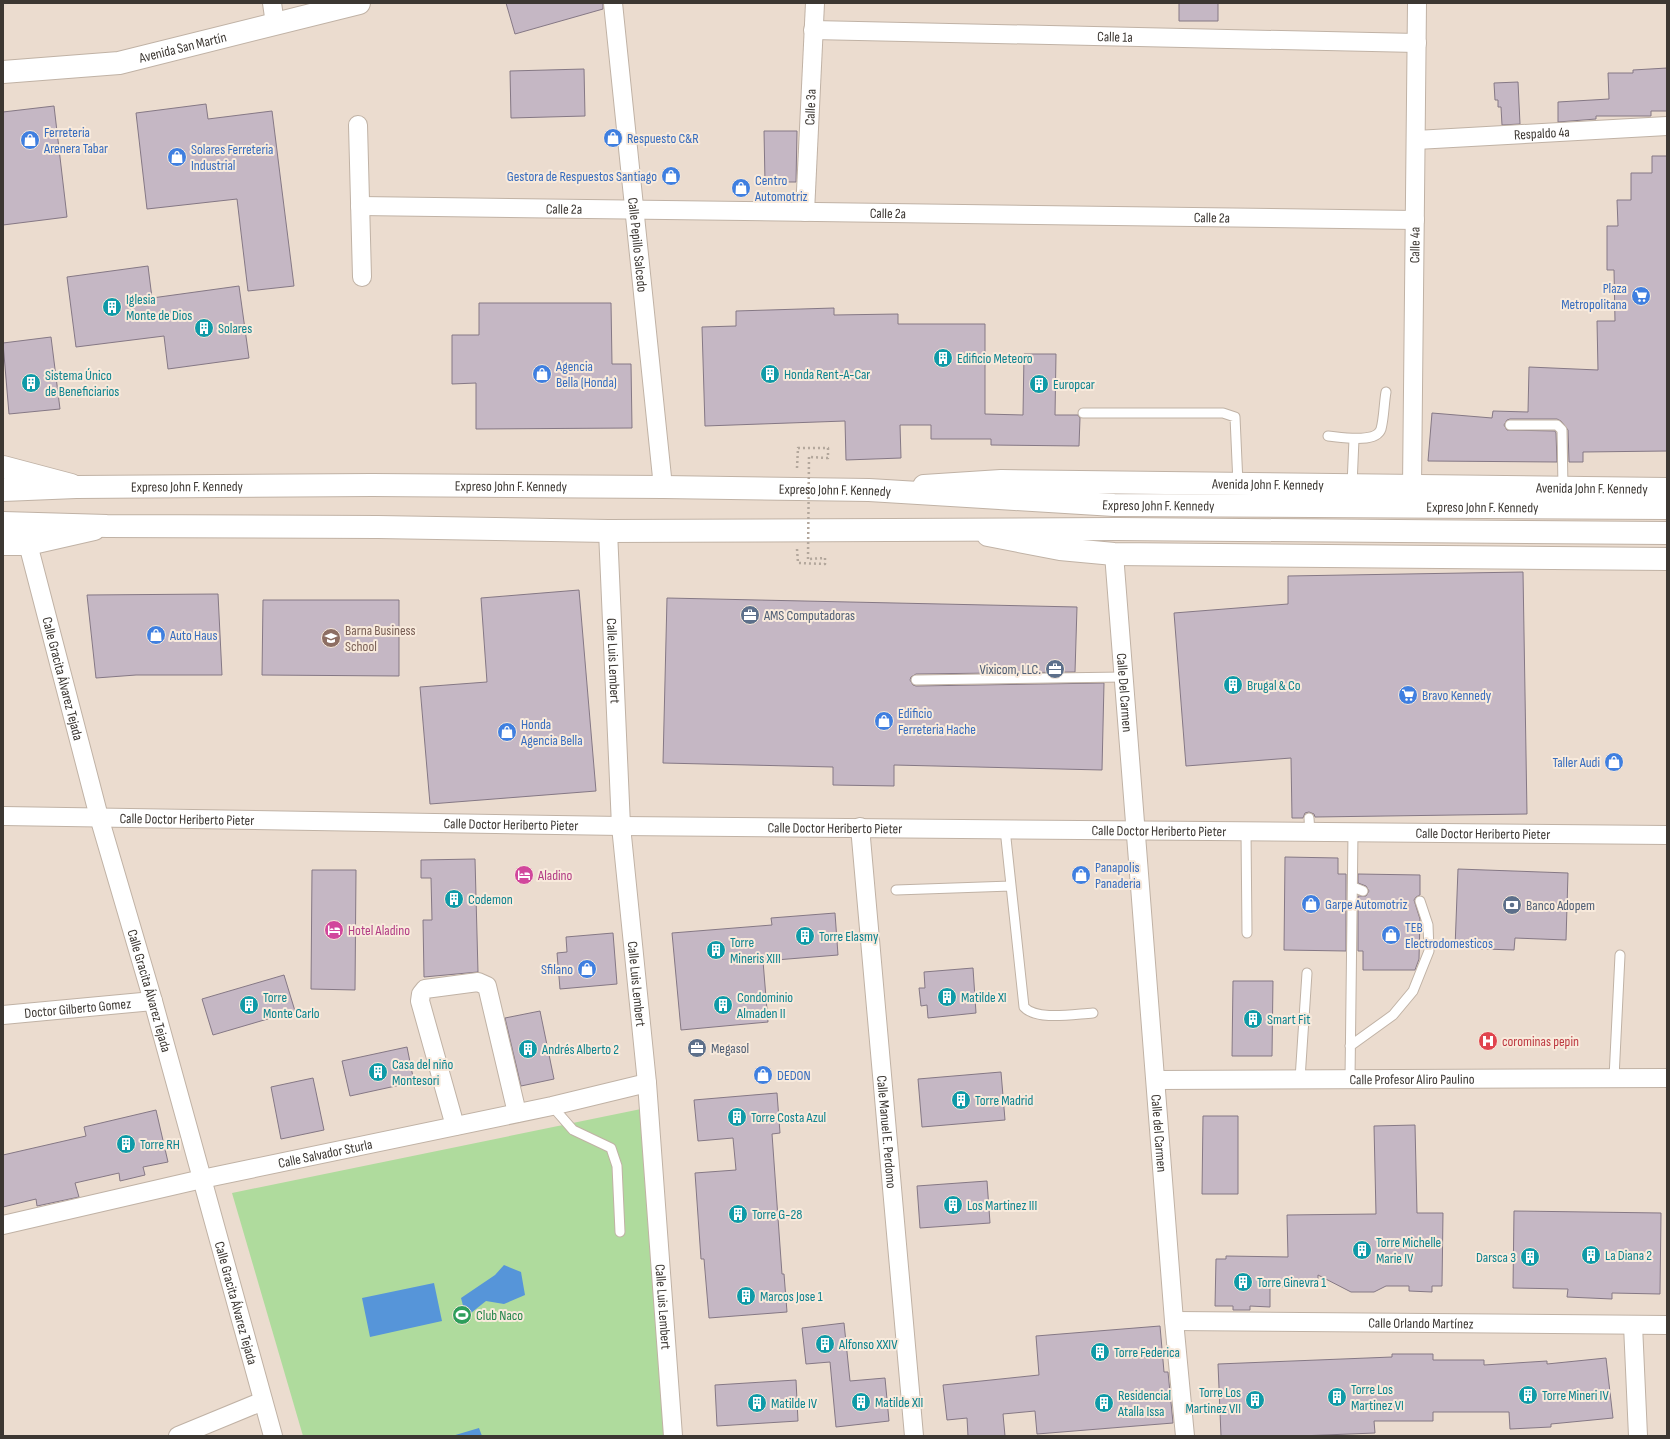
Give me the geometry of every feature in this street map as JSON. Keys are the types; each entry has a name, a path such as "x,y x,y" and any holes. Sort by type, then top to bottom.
{"main road":[{"name":"Avenida San Martín","path":"3,72 119,63 273,14 359,3"},
{"path":"3,467 76,487"},
{"name":"Avenida John F. Kennedy","path":"869,490 1002,481 1667,489"},
{"name":"Expreso John F. Kennedy","path":"3,490 76,487 372,485 663,487 869,490 1114,505 1667,508"},
{"path":"1624,489 1634,498 1667,500"},
{"name":"Expreso John F. Kennedy","path":"3,523 107,526 370,527 608,531 966,531 1117,529 1667,533"},
{"path":"3,544 28,544 107,526"},
{"path":"966,531 1060,549 1114,554 1626,558 1667,556"}],"street":[{"name":"Calle Pepillo Salcedo","path":"613,3 663,487"},
{"name":"Calle 3a","path":"805,212 815,3"},
{"name":"Calle 4a","path":"1412,487 1417,3"},
{"name":"Calle 1a","path":"813,30 1417,43"},
{"path":"358,125 362,277"},
{"name":"Respaldo 4a","path":"1416,140 1667,126"},
{"name":"Calle 2a","path":"360,206 1415,220"},
{"name":"Calle Luis Lembert","path":"608,531 621,826 647,1083 673,1436"},
{"name":"Calle Gracita Álvarez Tejada","path":"28,544 99,817 153,1001 273,1436"},
{"name":"Calle Del Carmen","path":"1114,554 1136,831"},
{"name":"Calle Doctor Heriberto Pieter","path":"3,816 621,826 860,827 1246,832 1309,825 1353,833 1667,836"},
{"name":"Calle Manuel E. Perdomo","path":"860,827 914,1436"},
{"name":"Calle del Carmen","path":"1136,831 1174,1322 1185,1436"},
{"path":"454,1126 420,1001 421,994 425,990 478,982 487,986 517,1113"},
{"name":"Doctor Gilberto Gomez","path":"3,1015 153,1001"},
{"name":"Calle Profesor Aliro Paulino","path":"1156,1080 1667,1078"},
{"name":"Calle Salvador Sturla","path":"3,1225 202,1179 552,1106 647,1083"},
{"name":"Calle Orlando Martínez","path":"1174,1322 1633,1326 1667,1325"},
{"path":"1633,1326 1638,1436"},
{"path":"178,1436 263,1401"}],"lane":[{"path":"1328,436 1354,440 1375,436 1380,430 1386,392"},
{"path":"1083,413 1223,413 1235,417 1238,484"},
{"path":"1510,425 1557,425 1562,430 1563,488"},
{"path":"1352,486 1354,440"},
{"path":"916,680 1124,677"},
{"path":"1005,829 1024,1007 1029,1013 1038,1015 1093,1013"},
{"path":"1246,832 1248,933"},
{"path":"1350,1079 1353,833"},
{"path":"896,890 1011,886"},
{"path":"1353,887 1363,891"},
{"path":"1350,1046 1393,1015 1414,991 1429,951 1428,925 1420,901"},
{"path":"1614,1078 1620,955"},
{"path":"1300,1079 1307,973"},
{"path":"552,1106 573,1130 611,1148 617,1166 620,1232"}],"path":[{"path":"798,448 828,448 828,458 809,457 808,559 825,558 825,564 798,563"}],"green space":[{"name":"Club Naco","path":"641,1109 666,1436 303,1436 232,1193"}],"water":[{"path":"504,1265 521,1272 525,1295 504,1304 486,1301 466,1317 461,1298 495,1275"},
{"path":"434,1283 442,1321 370,1337 362,1298"},
{"path":"479,1428 482,1436 452,1436"}],"building":[{"path":"506,3 603,3 603,9 515,34"},
{"path":"1179,3 1218,3 1218,21 1179,21"},
{"path":"1667,68 1667,111 1651,111 1651,116 1596,116 1596,119 1558,122 1558,102 1609,99 1608,73 1633,73 1633,70"},
{"path":"584,69 585,116 511,118 510,71"},
{"path":"1518,82 1520,124 1502,125 1501,107 1498,107 1498,100 1495,100 1494,83"},
{"path":"206,104 208,119 272,111 294,286 248,291 237,199 147,209 136,113"},
{"name":"Ferreteria Arenera Tabar","path":"54,106 67,217 3,225 3,112"},
{"path":"764,131 797,131 796,182 765,182"},
{"name":"Plaza Metropolitana","path":"1652,156 1667,156 1667,451 1583,452 1583,462 1569,462 1568,430 1561,421 1557,419 1510,419 1507,420 1504,425 1507,430 1555,431 1557,462 1428,461 1432,413 1492,418 1493,411 1528,412 1529,367 1598,370 1597,321 1615,321 1614,270 1607,270 1607,226 1618,226 1617,200 1631,200 1631,173 1652,173"},
{"path":"148,266 152,298 239,286 249,358 168,369 164,336 76,347 67,277"},
{"name":"Agencia Bella (Honda)","path":"479,303 611,303 612,364 631,364 632,428 476,429 476,383 452,384 452,335 479,335"},
{"path":"834,308 834,315 898,314 898,324 985,324 985,414 1023,415 1024,354 1056,354 1055,415 1078,415 1080,418 1079,446 991,445 991,439 931,439 931,425 900,425 901,458 846,460 845,421 705,426 702,327 736,326 736,311"},
{"name":"Sistema Único de Beneficiarios","path":"51,337 60,409 9,414 3,343"},
{"name":"Bravo Kennedy","path":"1523,572 1527,814 1315,817 1314,814 1309,812 1305,813 1303,818 1292,818 1291,758 1186,766 1174,613 1288,604 1288,576"},
{"name":"Honda Agencia Bella","path":"579,590 596,791 430,804 420,687 487,682 481,598"},
{"name":"Auto Haus","path":"218,594 222,675 136,675 96,678 87,595"},
{"name":"Edificio Ferreteria Hache","path":"667,598 1077,607 1075,672 916,674 911,677 910,680 913,685 916,686 1104,683 1102,770 894,765 894,786 833,785 833,767 663,763"},
{"name":"Barna Business School","path":"263,600 399,600 399,676 262,675"},
{"name":"Garpe Automotriz","path":"1285,857 1338,858 1338,874 1346,874 1346,951 1284,950"},
{"name":"Codemon","path":"475,859 478,972 424,977 423,920 432,920 431,878 421,878 421,860"},
{"name":"Banco Adopem","path":"1458,869 1568,873 1566,940 1515,938 1514,950 1455,948"},
{"name":"Hotel Aladino","path":"312,870 356,870 355,990 311,989"},
{"name":"TEB Electrodomesticos","path":"1358,874 1420,875 1420,895 1414,900 1420,919 1419,959 1415,970 1363,970 1363,951 1358,951 1358,896 1366,896 1369,891 1366,886 1358,883"},
{"path":"835,913 838,955 763,961 768,1022 681,1030 672,933 772,925 771,918"},
{"name":"Sfilano","path":"613,933 617,984 560,989 557,953 567,952 566,937"},
{"name":"Matilde XI","path":"973,968 976,1013 928,1018 927,1005 921,1006 919,988 925,988 924,972"},
{"name":"Torre Monte Carlo","path":"284,975 295,1011 213,1035 202,999"},
{"name":"Smart Fit","path":"1233,981 1273,981 1272,1056 1232,1056"},
{"name":"Andrés Alberto 2","path":"540,1011 554,1079 521,1086 505,1018"},
{"name":"Casa del niño Montesori","path":"407,1047 414,1082 350,1096 342,1061"},
{"name":"Torre Madrid","path":"1001,1072 1005,1120 922,1127 918,1079"},
{"path":"313,1078 324,1130 281,1139 271,1087"},
{"path":"777,1093 780,1133 772,1134 782,1274 784,1274 787,1312 709,1318 704,1259 701,1259 695,1173 736,1170 733,1138 698,1141 694,1100"},
{"path":"156,1110 168,1162 143,1167 145,1175 120,1181 119,1173 75,1183 79,1197 37,1206 36,1199 3,1207 3,1155 86,1136 84,1127"},
{"path":"1203,1116 1238,1116 1238,1194 1202,1194"},
{"path":"1415,1125 1417,1213 1443,1213 1442,1286 1432,1286 1432,1292 1409,1291 1409,1286 1386,1286 1374,1292 1351,1292 1318,1275 1318,1286 1270,1287 1270,1307 1250,1306 1250,1310 1233,1310 1233,1306 1215,1306 1216,1259 1226,1259 1226,1256 1288,1257 1287,1215 1376,1214 1374,1126"},
{"name":"Los Martinez III","path":"987,1181 990,1223 920,1228 917,1186"},
{"path":"1514,1211 1661,1213 1660,1294 1612,1293 1612,1299 1567,1297 1568,1289 1513,1288"},
{"path":"844,1323 850,1381 885,1378 889,1421 836,1427 830,1362 806,1364 802,1328"},
{"path":"1160,1326 1164,1372 1168,1372 1173,1423 1037,1434 1035,1411 1003,1414 1005,1436 968,1436 967,1418 947,1420 943,1385 1039,1375 1036,1336"},
{"path":"1392,1354 1433,1354 1433,1360 1484,1360 1484,1365 1547,1361 1547,1364 1606,1358 1613,1418 1551,1424 1551,1427 1510,1429 1509,1412 1433,1412 1433,1421 1374,1421 1375,1433 1299,1436 1221,1436 1218,1364 1392,1357"},
{"name":"Matilde IV","path":"796,1380 798,1421 717,1426 715,1385"}],"place":[{"name":"Respuesto C&R","path":"613,138"},
{"name":"Ferreteria Arenera Tabar","path":"30,140"},
{"name":"Solares Ferreteria Industrial","path":"177,157"},
{"name":"Gestora de Respuestos Santiago","path":"671,176"},
{"name":"Centro Automotriz","path":"741,188"},
{"name":"Plaza Metropolitana","path":"1641,296"},
{"name":"Iglesia Monte de Dios","path":"112,307"},
{"name":"Solares","path":"204,328"},
{"name":"Edificio Meteoro","path":"943,358"},
{"name":"Agencia Bella (Honda)","path":"542,374"},
{"name":"Honda Rent-A-Car","path":"770,374"},
{"name":"Sistema Único de Beneficiarios","path":"31,383"},
{"name":"Europcar","path":"1039,384"},
{"name":"AMS Computadoras","path":"750,615"},
{"name":"Auto Haus","path":"156,635"},
{"name":"Barna Business School","path":"331,638"},
{"name":"Vixicom, LLC.","path":"1055,669"},
{"name":"Brugal & Co","path":"1233,685"},
{"name":"Bravo Kennedy","path":"1408,695"},
{"name":"Edificio Ferreteria Hache","path":"884,721"},
{"name":"Honda Agencia Bella","path":"507,732"},
{"name":"Taller Audi","path":"1614,762"},
{"name":"Aladino","path":"524,875"},
{"name":"Panapolis Panaderia","path":"1081,875"},
{"name":"Codemon","path":"454,899"},
{"name":"Garpe Automotriz","path":"1311,904"},
{"name":"Banco Adopem","path":"1512,905"},
{"name":"Hotel Aladino","path":"334,930"},
{"name":"TEB Electrodomesticos","path":"1391,935"},
{"name":"Torre Elasmy","path":"805,936"},
{"name":"Torre Mineris XIII","path":"716,950"},
{"name":"Sfilano","path":"587,969"},
{"name":"Matilde XI","path":"947,997"},
{"name":"Torre Monte Carlo","path":"249,1005"},
{"name":"Condominio Almaden II","path":"723,1005"},
{"name":"Smart Fit","path":"1253,1019"},
{"name":"corominas pepin","path":"1488,1041"},
{"name":"Megasol","path":"697,1048"},
{"name":"Andrés Alberto 2","path":"528,1049"},
{"name":"Casa del niño Montesori","path":"378,1072"},
{"name":"DEDON","path":"763,1075"},
{"name":"Torre Madrid","path":"961,1100"},
{"name":"Torre Costa Azul","path":"737,1117"},
{"name":"Torre RH","path":"126,1144"},
{"name":"Los Martinez III","path":"953,1205"},
{"name":"Torre G-28","path":"738,1214"},
{"name":"Torre Michelle Marie IV","path":"1362,1250"},
{"name":"La Diana 2","path":"1591,1255"},
{"name":"Darsca 3","path":"1530,1257"},
{"name":"Torre Ginevra 1","path":"1243,1282"},
{"name":"Marcos Jose 1","path":"746,1296"},
{"name":"Club Naco","path":"462,1315"},
{"name":"Alfonso XXIV","path":"825,1344"},
{"name":"Torre Federica","path":"1100,1352"},
{"name":"Torre Mineri IV","path":"1528,1395"},
{"name":"Torre Los Martinez VI","path":"1337,1397"},
{"name":"Torre Los Martinez VII","path":"1255,1400"},
{"name":"Matilde XII","path":"861,1402"},
{"name":"Matilde IV","path":"757,1403"},
{"name":"Residencial Atalla Issa","path":"1104,1403"}]}
